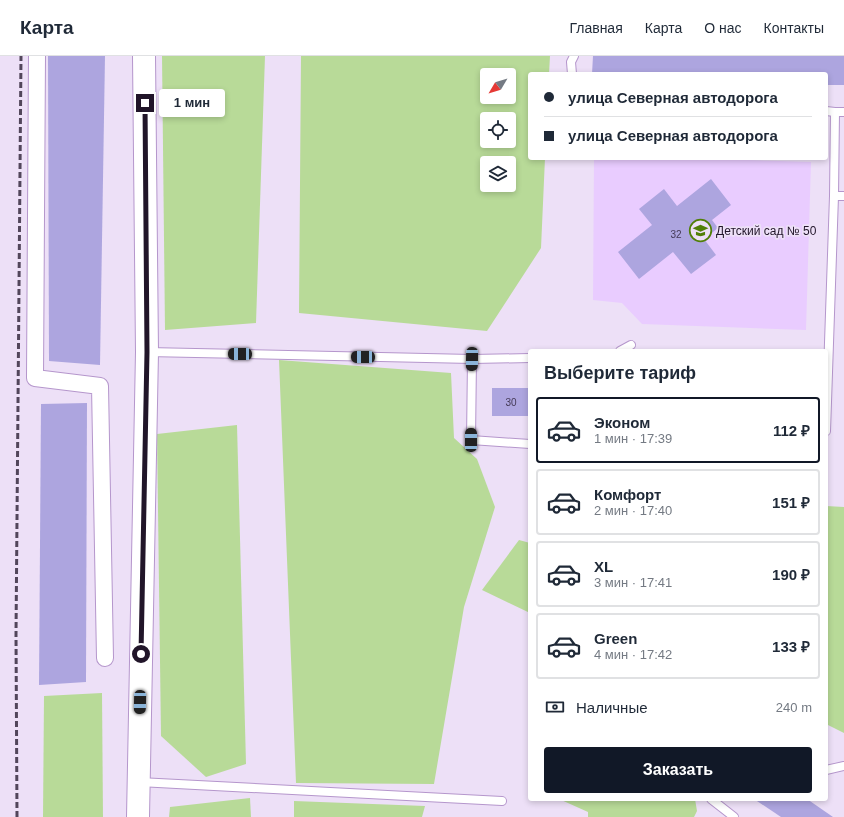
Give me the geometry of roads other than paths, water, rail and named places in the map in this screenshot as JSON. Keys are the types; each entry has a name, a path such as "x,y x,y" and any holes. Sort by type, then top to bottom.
{"main road":[{"path":"138,817 147,352 144,56"}],"street":[{"path":"37,56 35,378 100,386 105,658"}],"lane":[{"path":"572,72 571,62 574,56"},
{"path":"828,111 844,112"},
{"path":"828,372 834,196 835,112"},
{"path":"834,196 844,196"},
{"path":"624,349 631,345"},
{"path":"147,352 472,359 528,358"},
{"path":"472,359 471,440 528,444"},
{"path":"828,770 844,766"},
{"path":"138,782 502,801"},
{"path":"714,801 734,817"}],"railway":[{"path":"17,817 16,635 21,56"}],"place":[{"name":"Детский сад № 50","path":"701,231"}]}
